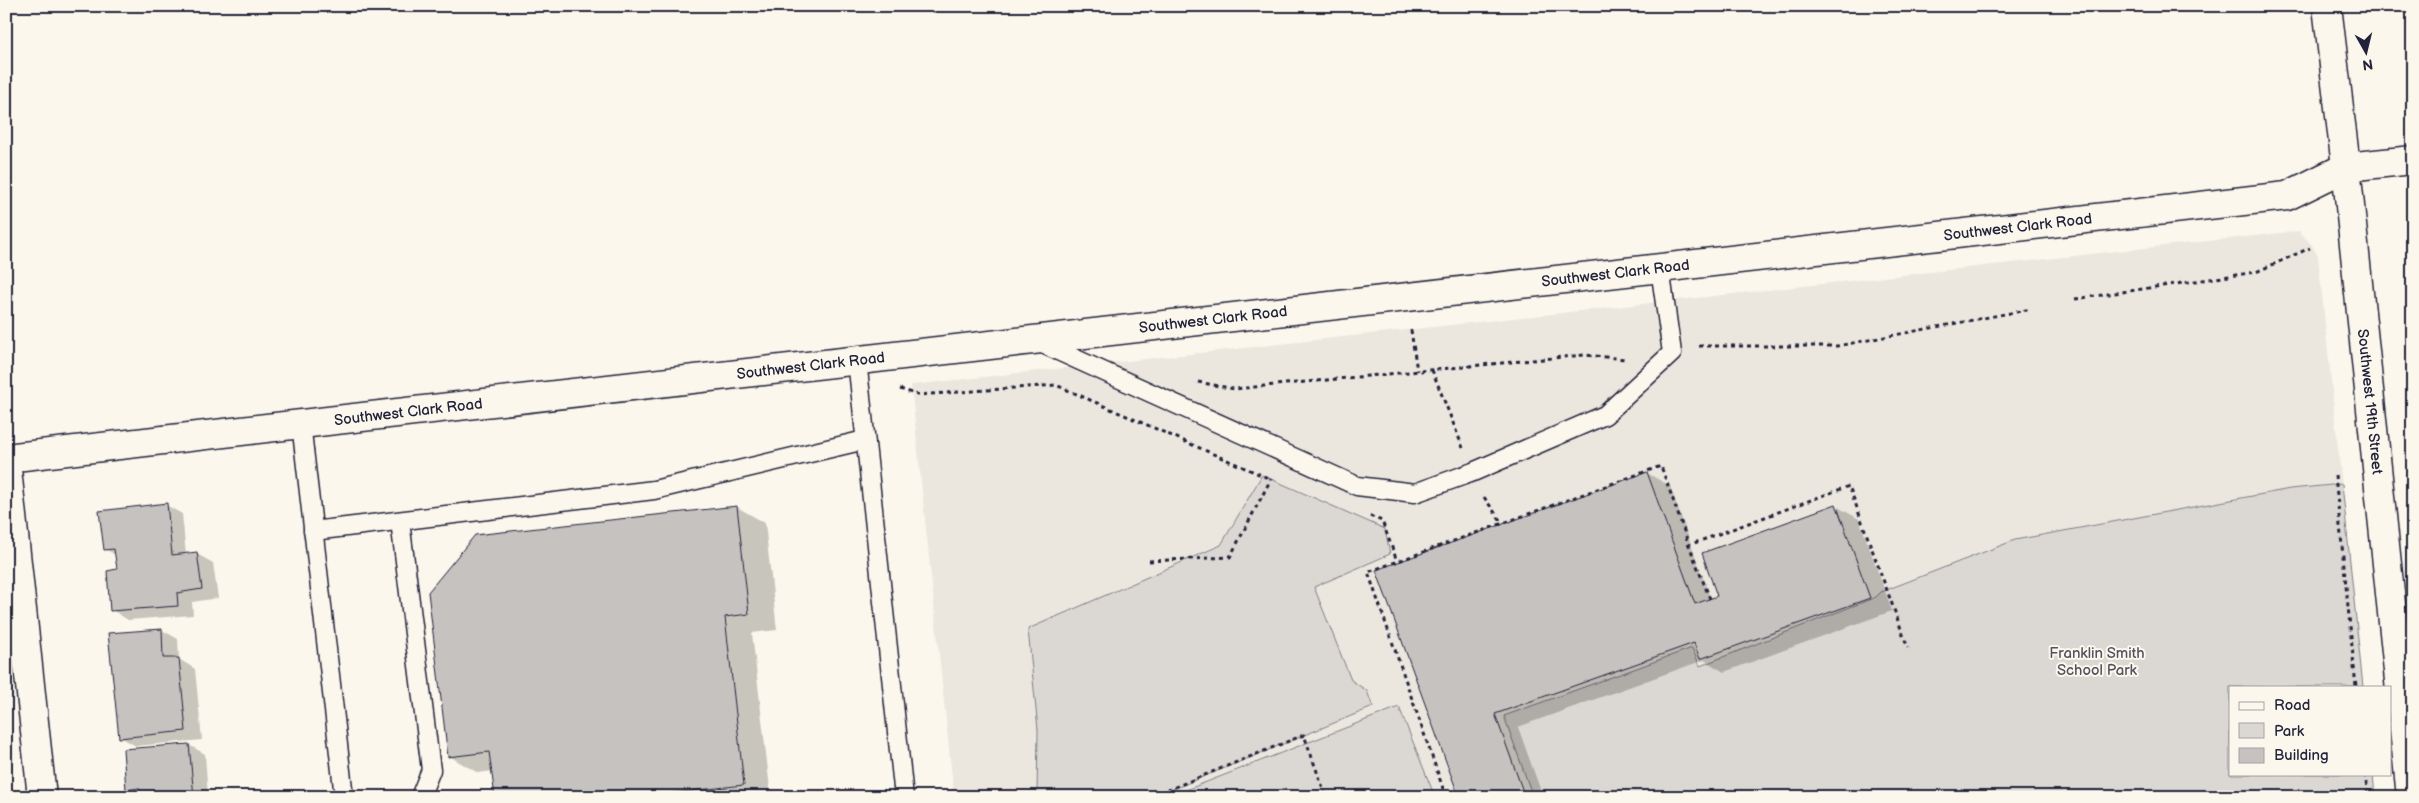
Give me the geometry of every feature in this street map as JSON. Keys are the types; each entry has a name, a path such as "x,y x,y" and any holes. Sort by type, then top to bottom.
{"street":[{"name":"Southwest 19th Street","path":"2327,6 2346,167 2411,797"},
{"name":"Southwest Clark Road","path":"6,459 301,423 2286,196 2346,167 2413,160"},
{"path":"6,459 42,797"}],"lane":[{"path":"1034,340 1357,486 1415,493 1473,472 1605,415 1672,353 1660,268"},
{"path":"857,360 904,797"},
{"path":"301,423 344,797"},
{"path":"314,531 654,490 865,440"},
{"path":"400,521 431,770 420,797"}],"path":[{"path":"2074,300 2256,272 2310,248"},
{"path":"1699,346 1837,346 2031,308"},
{"path":"1411,330 1417,372"},
{"path":"1196,382 1234,389 1584,355 1631,360"},
{"path":"1432,370 1464,450"},
{"path":"891,386 918,395 1056,386 1258,474"},
{"path":"1446,797 1368,572 1661,466 1710,599"},
{"path":"2335,475 2356,686"},
{"path":"1149,561 1230,557 1271,479"},
{"path":"1689,545 1849,486 1908,648"},
{"path":"1484,497 1502,523"},
{"path":"1166,797 1165,791 1304,735 1326,797"},
{"path":"2365,776 2368,797"}],"shaded area":[{"path":"2299,231 2312,245 2318,256 2363,686 2229,686 2229,776 2373,776 2375,797 954,797 911,385"}],"green space":[{"path":"1262,475 1385,529 1390,554 1314,587 1351,680 1367,691 1373,707 1154,797 1037,797 1038,730 1028,629 1221,545"},
{"name":"Franklin Smith School Park","path":"2342,484 2363,686 2229,686 2229,776 2373,776 2375,797 1533,797 1504,716 1692,648 1700,666 2015,540 2290,489"},
{"path":"1399,707 1435,797 1168,797"}],"building":[{"path":"1647,472 1695,604 1717,596 1702,553 1836,504 1870,598 1700,659 1694,643 1495,714 1525,797 1506,797 1504,792 1491,797 1459,797 1376,570"},
{"path":"167,503 172,555 197,552 202,589 177,593 178,606 110,611 107,571 117,569 114,549 104,550 99,511"},
{"path":"737,506 749,614 725,617 744,785 655,795 655,797 495,797 489,752 448,757 428,592 475,535"},
{"path":"162,629 163,658 179,658 186,731 119,738 108,633"},
{"path":"189,744 194,797 140,797 139,788 126,790 123,749"}]}
